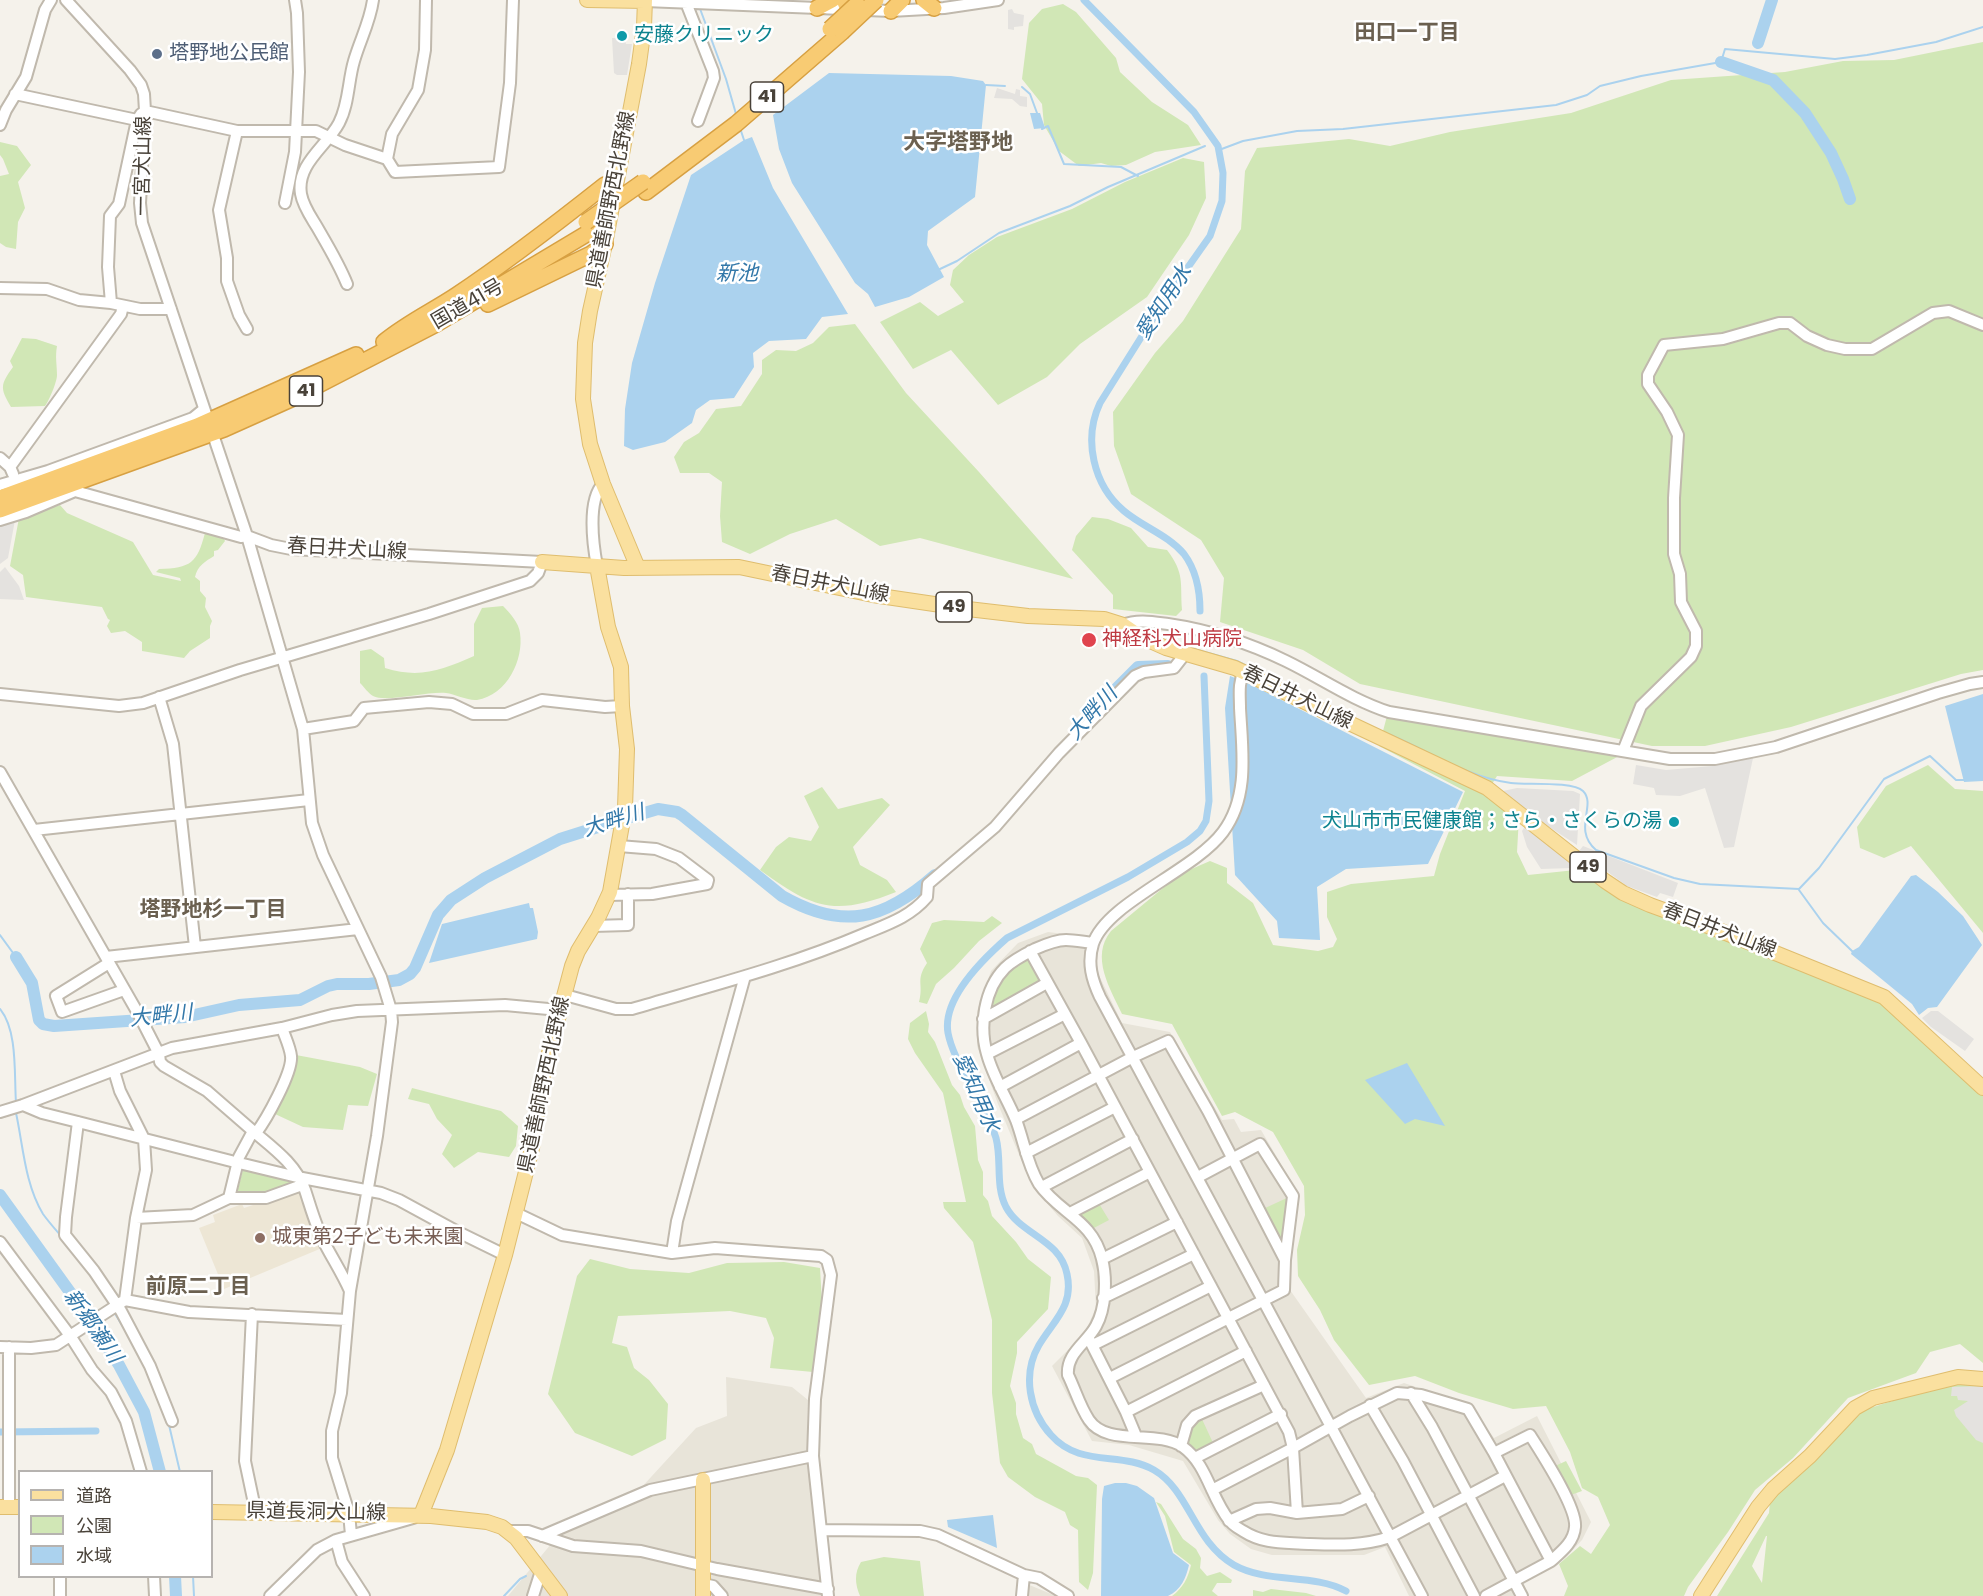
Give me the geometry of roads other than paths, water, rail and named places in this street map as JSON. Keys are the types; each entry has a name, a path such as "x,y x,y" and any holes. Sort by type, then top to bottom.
{"highway":[{"path":"817,8 832,0"},
{"name":"国道41号","path":"836,30 861,0"},
{"name":"国道41号","path":"0,498 207,421 291,399 436,324 590,226 645,187 718,132 836,30 876,0"},
{"path":"384,342 493,270 605,185 615,185"},
{"name":"国道41号","path":"0,510 384,342 590,226"},
{"path":"291,399 321,389 385,358 591,254 605,244"}],"main road":[{"path":"587,0 645,1"},
{"name":"県道善師野西北野線","path":"642,568 603,484 590,444 583,399 585,343 639,64 645,1"},
{"name":"県道善師野西北野線","path":"583,399 598,453 642,568"},
{"name":"春日井犬山線","path":"542,562 642,568 739,567 883,597 1028,616 1104,619 1123,625 1139,636 1166,648 1227,664 1244,671 1488,788 1605,881 1623,892 1650,905 1727,933 1884,997 1983,1088"},
{"name":"県道善師野西北野線","path":"421,1515 447,1450 505,1255 532,1148 542,1079 572,966 609,895 619,846 625,808 627,749 622,706 621,667 608,627 597,566"},
{"path":"1701,1596 1758,1508 1773,1489 1810,1456 1855,1408 1873,1398 1958,1377 1983,1379"},
{"path":"703,1480 703,1590"},
{"name":"県道長洞犬山線","path":"213,1512 421,1515"},
{"path":"421,1515 480,1520 509,1531 560,1596"}],"street":[{"path":"0,125 6,110 26,77 45,10 51,0"},
{"name":"一宮犬山線","path":"66,0 141,85 145,111 140,203 142,223 207,421"},
{"path":"285,203 295,152 299,72 295,0"},
{"path":"347,284 307,208 301,193 302,177 309,163 339,124 354,61 371,16 373,0"},
{"path":"387,159 392,134 418,90 424,50 426,0"},
{"path":"111,303 108,267 111,216 119,204 137,120 141,114 145,111 237,131 316,131 345,146 387,159 395,172 500,167 510,83 513,0"},
{"path":"645,1 746,2 817,8 998,0"},
{"path":"686,1 714,78 698,121"},
{"path":"15,94 137,120"},
{"path":"237,131 219,210 227,258 227,281 239,315 247,329"},
{"path":"119,204 140,203"},
{"path":"0,288 47,289 79,300 140,309 171,309"},
{"path":"10,467 121,314 123,306"},
{"path":"1623,751 1641,706 1691,657 1696,646 1696,631 1681,602 1680,574 1674,554 1674,498 1678,435 1667,412 1648,384 1648,375 1661,348 1670,343 1723,339 1779,323 1790,323 1818,342 1845,349 1872,349 1933,313 1949,311 1983,325"},
{"path":"0,485 16,483 193,418 207,421 247,536 303,729 312,823 323,855 382,982 391,1010 392,1022 386,1068 350,1292 342,1384 332,1431 331,1450 334,1469 349,1513 351,1535"},
{"path":"0,458 10,467 16,483"},
{"name":"県道善師野西北野線","path":"597,566 593,543 594,499 603,484"},
{"name":"春日井犬山線","path":"0,520 25,508 75,491 291,549 542,562"},
{"path":"0,694 118,706 143,703 282,657 530,581 538,573 542,562"},
{"path":"1123,625 1137,621 1173,625 1235,640 1287,662 1365,704 1389,712 1670,759 1715,759 1776,747 1938,693 1983,682"},
{"path":"565,995 616,1009 632,1009 834,948 902,918 927,897 925,880 995,827 1059,753 1135,676 1144,672 1174,669 1185,654"},
{"path":"1244,671 1240,689 1243,774 1241,793 1234,812 1224,831 1209,848 1115,913 1102,927 1093,944 1090,962 1092,977 1100,997 1422,1596"},
{"path":"159,697 173,744 195,947"},
{"path":"303,729 354,721 364,708 416,703 452,704 473,714 513,713 542,700 605,707 622,706"},
{"path":"0,772 141,1019 159,1054 160,1062 207,1091 282,1155 300,1181 326,1246 342,1272 350,1292"},
{"path":"34,830 309,800"},
{"path":"609,895 652,894 707,884 708,880 680,858 656,849 619,846"},
{"path":"593,926 628,925 628,894"},
{"path":"124,990 62,1012 56,996 108,960 195,947 358,929"},
{"path":"1093,944 1067,940 1030,951 1004,969 992,990 983,1019 987,1054 1016,1119 1029,1165 1049,1197 1090,1232 1102,1259 1104,1277 1101,1316 1091,1341 1136,1436"},
{"path":"1030,951 1281,1414 1293,1448 1297,1513"},
{"path":"672,1253 677,1221 745,976"},
{"path":"983,1019 1047,983"},
{"path":"0,1112 172,1048 282,1028 357,1011 505,1005 560,1010"},
{"path":"987,1054 1065,1014"},
{"path":"229,1198 239,1157 267,1118 290,1063 291,1057 282,1028"},
{"path":"1016,1119 1168,1041 1286,1260"},
{"path":"1000,1087 1081,1043"},
{"path":"114,1071 120,1091 144,1139 146,1170 121,1303"},
{"path":"23,1105 42,1113 239,1163 300,1181 368,1191 399,1200 505,1255"},
{"path":"1026,1153 1115,1107"},
{"path":"78,1122 65,1235 121,1303 172,1421"},
{"path":"1042,1187 1132,1139"},
{"path":"1110,1378 1284,1290 1293,1196 1260,1144 1198,1177"},
{"path":"1070,1213 1150,1172"},
{"path":"136,1218 193,1215 229,1198 266,1198 300,1181"},
{"path":"509,1531 528,1531 565,1545 641,1551 828,1592 813,1456 815,1399 831,1275 827,1260 821,1256 715,1248 672,1253 562,1235 516,1213"},
{"path":"1102,1259 1177,1222"},
{"path":"0,1242 71,1336 92,1370 111,1392 126,1421 140,1470"},
{"path":"1103,1298 1194,1254"},
{"path":"1211,1286 1091,1341 1072,1355 1067,1368 1068,1375 1089,1421 1102,1432 1169,1441 1181,1446 1195,1458 1229,1521 1248,1534 1271,1543 1356,1545 1373,1543 1390,1537 1505,1476"},
{"path":"10,1507 5,1347 56,1345 121,1303 189,1312 347,1320"},
{"path":"252,1314 245,1461 256,1512"},
{"path":"1126,1412 1246,1351"},
{"path":"1181,1446 1186,1425 1195,1416 1264,1385"},
{"path":"1212,1490 1370,1405 1397,1393 1411,1393 1468,1409 1551,1561"},
{"path":"1411,1393 1522,1596"},
{"path":"1370,1405 1403,1461 1474,1596"},
{"path":"1195,1458 1281,1414"},
{"path":"1486,1596 1551,1561 1568,1545 1576,1526 1572,1511 1530,1435 1494,1453"},
{"path":"542,1536 650,1490 813,1456"},
{"path":"1229,1521 1256,1509 1270,1508 1297,1513 1342,1509 1368,1496"},
{"path":"270,1596 317,1550 336,1540 421,1515"},
{"path":"821,1530 920,1531 938,1535 1024,1575 1039,1578 1068,1596"},
{"path":"336,1540 342,1562 364,1596"},
{"path":"533,1596 537,1567"},
{"path":"1022,1596 1024,1575"},
{"path":"60,1578 60,1596"},
{"path":"154,1578 155,1596"},
{"path":"703,1590 713,1586 722,1596"}],"water":[{"path":"829,73 951,76 983,81 986,85 975,197 928,231 927,245 944,277 909,297 875,307 868,294 855,283 792,183 779,149 773,115"},
{"path":"1030,113 1040,113 1045,128 1034,129"},
{"name":"新池","path":"752,137 773,188 848,314 822,317 806,339 769,341 753,353 754,367 734,398 710,400 696,410 692,423 665,442 633,450 624,446 625,409 632,363 655,283 691,175"},
{"path":"1230,676 1463,792 1428,864 1346,869 1317,887 1320,940 1279,938 1277,921 1235,875 1225,708"},
{"path":"1983,694 1983,781 1964,782 1945,706"},
{"path":"1916,875 1963,916 1982,945 1937,1007 1928,1008 1919,1015 1912,1004 1851,954 1859,947 1911,876"},
{"path":"529,903 530,908 533,908 538,932 537,939 429,963 442,924"},
{"path":"1407,1063 1445,1126 1415,1119 1405,1124 1365,1080"},
{"path":"1115,1483 1137,1486 1154,1498 1173,1553 1189,1565 1182,1583 1168,1596 1101,1596 1102,1499 1104,1486"},
{"path":"993,1515 997,1548 948,1527 947,1520"}],"waterway":[{"name":"愛知用水","path":"1084,0 1194,112 1218,146 1223,173 1222,201 1210,236 1162,304 1100,403 1092,431 1094,461 1105,488 1124,511 1178,547 1184,554 1192,567 1196,581 1200,611"},
{"path":"1758,43 1772,0"},
{"path":"699,6 726,79 736,114"},
{"path":"1219,150 1243,141 1297,131 1343,129 1556,105 1587,95 1600,86 1641,76 1721,62 1725,49 1835,59 1936,42 1983,27"},
{"path":"1721,62 1773,80 1805,113 1831,153 1850,199"},
{"path":"986,85 1005,86"},
{"path":"1022,87 1030,94 1037,113"},
{"path":"1042,129 1048,126 1064,164 1121,167 1138,176"},
{"path":"740,128 744,140"},
{"path":"940,269 957,261 999,233 1070,206 1108,187 1205,146"},
{"path":"1180,645 1237,661 1280,683"},
{"name":"大畔川","path":"1083,722 1138,667 1168,666"},
{"name":"愛知用水","path":"1204,676 1209,801 1206,821 1200,831 1187,842 1128,877 1007,938 966,981 951,1007 948,1033 956,1057 994,1133 998,1147 1001,1190 1006,1207 1021,1224 1057,1253 1067,1274 1068,1295 1065,1304 1039,1345 1031,1368 1030,1392 1037,1415 1043,1425 1062,1445 1075,1452 1128,1461 1154,1470 1176,1490 1209,1543 1234,1565 1261,1575 1319,1582 1346,1591"},
{"path":"1388,734 1464,770 1495,780 1578,788 1587,797 1586,834 1596,850 1674,878 1700,884 1799,889 1819,868 1884,779 1930,756 1956,780 1965,780"},
{"name":"大畔川","path":"16,957 32,983 39,1020 43,1024 54,1026 185,1017 239,1005 300,1000 337,984 369,984 399,980 415,968 438,915 451,900 485,878 560,839 658,809 682,815 782,896 824,914 844,917 862,916 880,911 898,902 935,875"},
{"path":"1799,890 1823,923 1852,951"},
{"path":"0,935 16,957"},
{"path":"0,1009 10,1029 15,1067 16,1103"},
{"path":"16,1113 32,1190 43,1214 61,1236"},
{"name":"新郷瀬川","path":"0,1195 80,1306 119,1365 144,1412 159,1470"},
{"path":"88,1271 110,1304"},
{"path":"114,1312 125,1330"},
{"path":"169,1425 180,1470"},
{"path":"0,1432 96,1431"},
{"path":"504,1596 520,1579 526,1576"},
{"name":"新郷瀬川","path":"175,1578 176,1596"},
{"path":"193,1578 194,1596"}],"place":[{"name":"安藤クリニック","path":"622,36"},
{"name":"塔野地公民館","path":"157,54"},
{"name":"神経科犬山病院","path":"1089,640"},
{"name":"犬山市市民健康館；さら・さくらの湯","path":"1674,822"},
{"name":"城東第2子ども未来園","path":"260,1238"}],"district":[{"name":"田口一丁目","path":"1407,34"},
{"name":"大字塔野地","path":"958,143"},
{"name":"塔野地杉一丁目","path":"213,911"},
{"name":"前原二丁目","path":"198,1288"}]}
